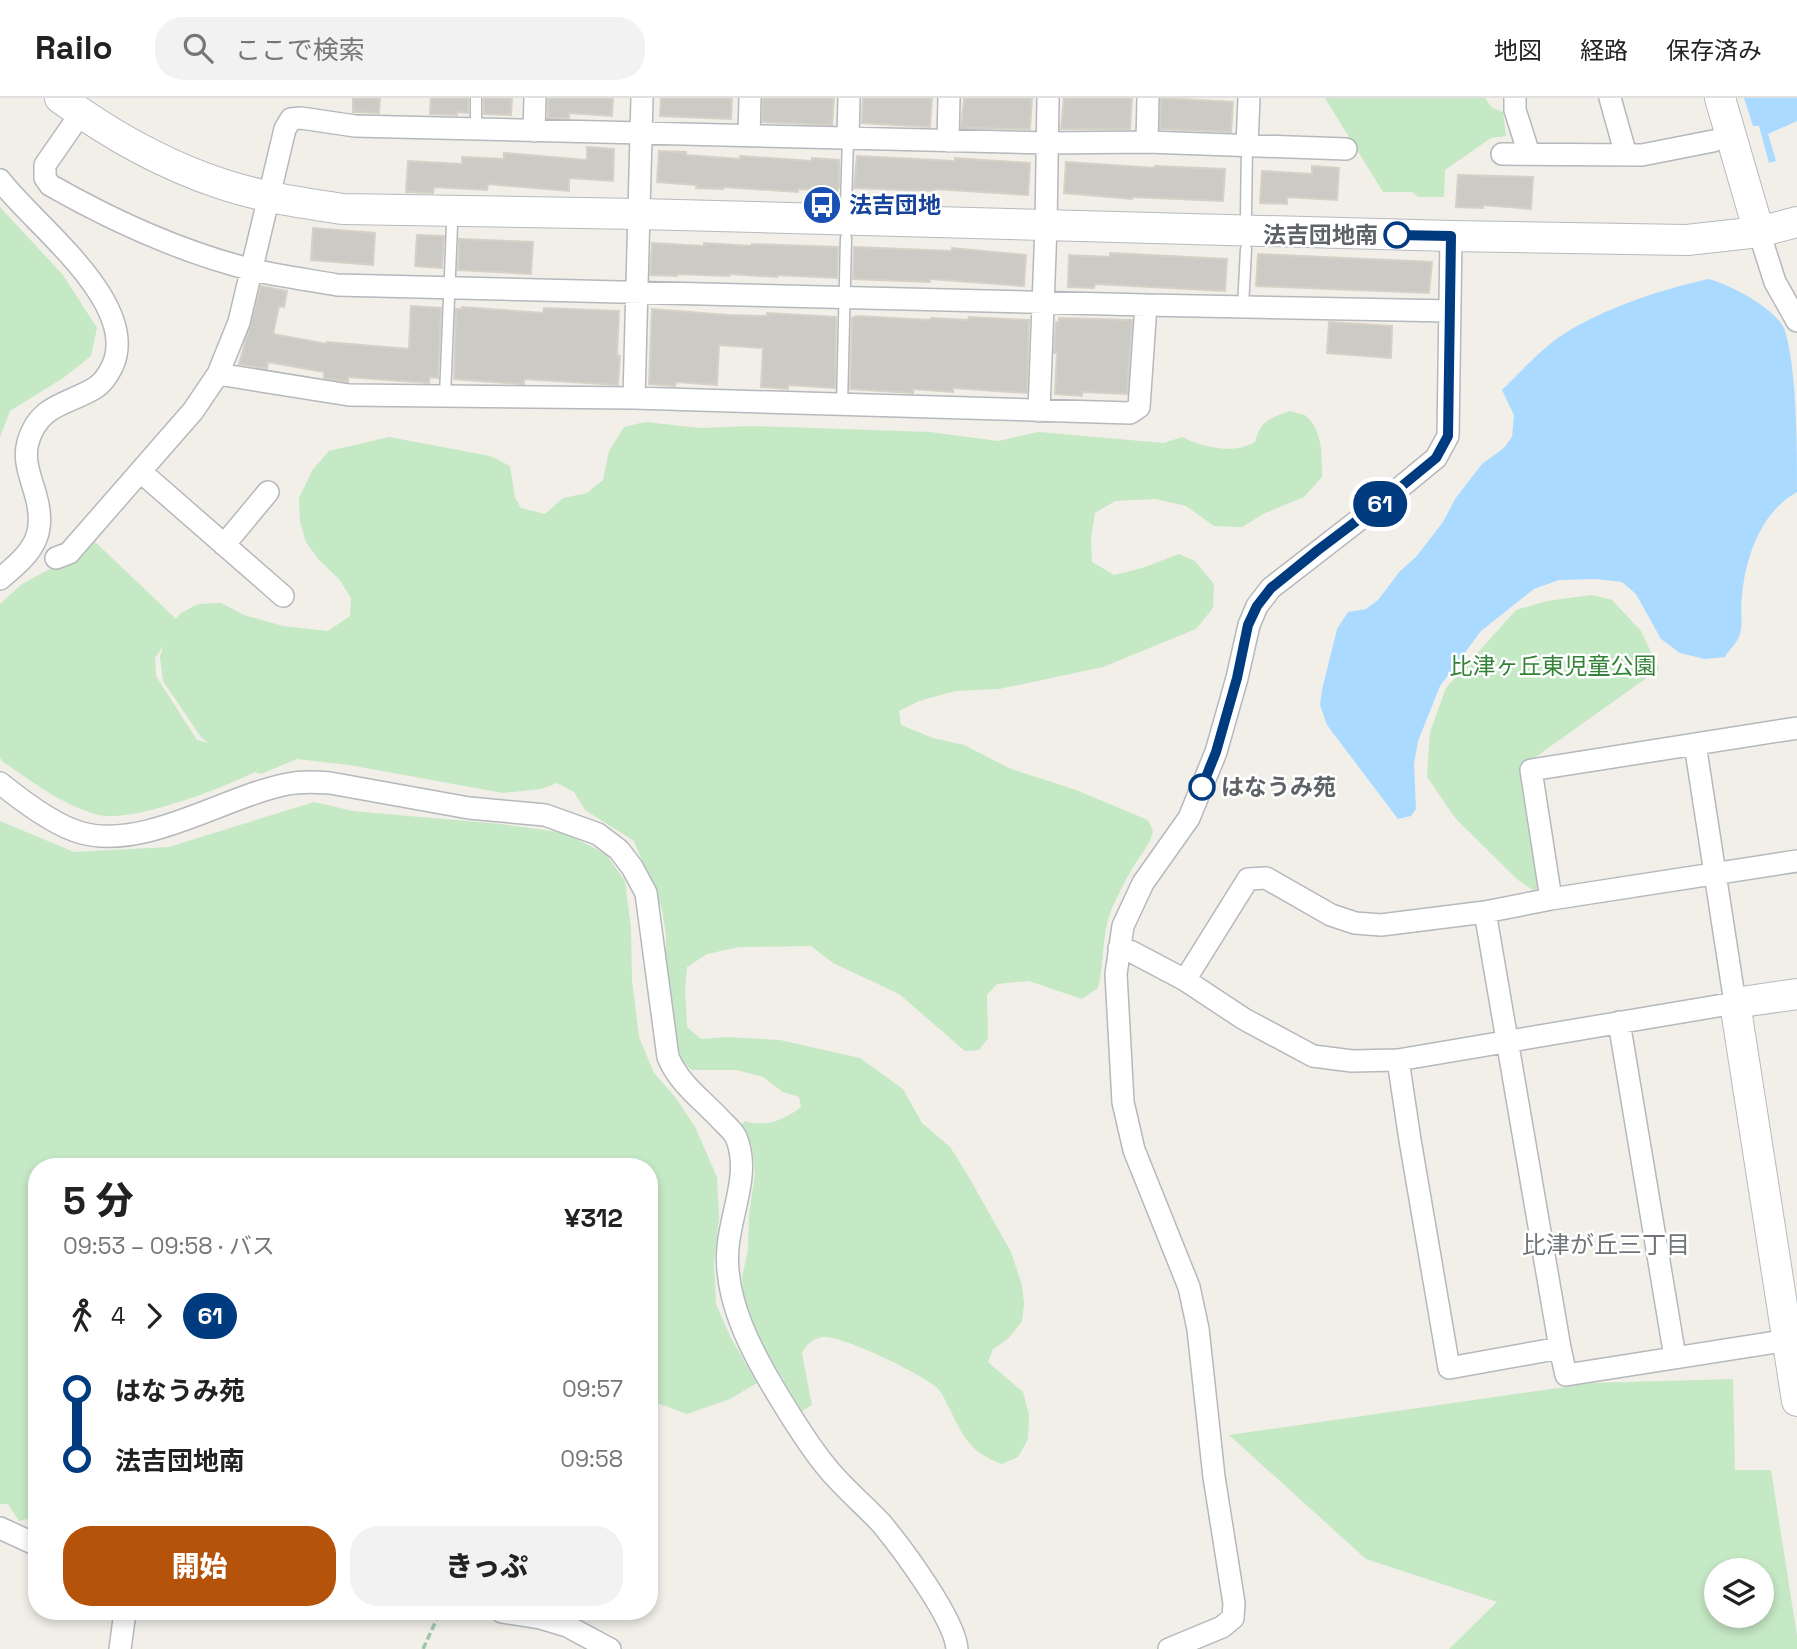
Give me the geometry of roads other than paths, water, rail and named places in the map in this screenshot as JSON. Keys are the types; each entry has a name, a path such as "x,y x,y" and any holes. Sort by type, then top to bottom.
{"street":[{"path":"534,131 535,98"},
{"path":"634,398 642,98"},
{"path":"749,136 750,98"},
{"path":"848,139 849,98"},
{"path":"948,141 949,98"},
{"path":"1039,411 1048,98"},
{"path":"1147,142 1148,98"},
{"path":"1247,145 1249,98"},
{"path":"1610,98 1626,155"},
{"path":"1720,98 1775,282 1797,321"},
{"path":"1515,99 1515,110 1529,154"},
{"path":"1450,311 337,285 252,270 160,240 102,215 50,185 43,171 70,106 130,143 178,167 223,184 269,196 343,209 1687,240 1759,232 1797,222"},
{"path":"56,558 69,553 141,472 193,411 218,374 239,322 285,129 291,119 355,126 1047,144 1147,142 1346,149"},
{"path":"1502,154 1642,155 1713,141"},
{"path":"0,180 90,279 110,311 118,344 115,360 99,385 48,410 37,423 28,441 26,456 27,469 38,502 40,521 37,538 27,555 0,579"},
{"path":"1169,1649 1222,1627 1233,1618 1234,1603 1214,1477 1198,1329 1189,1287 1134,1150 1123,1102 1116,974 1123,926 1143,883 1189,818 1216,752 1237,678 1248,625 1257,606 1281,580 1436,458 1448,436 1451,236"},
{"path":"218,374 349,395 634,398 1130,413 1139,407 1146,305"},
{"path":"141,472 283,596"},
{"path":"224,545 268,492"},
{"path":"1551,899 1531,770 1797,728"},
{"path":"1695,744 1735,1003 1791,1323 1797,1401"},
{"path":"0,783 32,807 81,833 120,835 150,829 261,791 290,783 311,782 469,808 545,815 598,834 619,850 646,893 668,1057 679,1078 735,1136 742,1171 728,1247 729,1276 736,1309 752,1348 781,1400 828,1468 882,1525 935,1598 950,1622 957,1649"},
{"path":"1185,980 1248,878 1266,878 1331,915 1355,923 1381,925 1485,912 1551,899 1797,861"},
{"path":"1485,912 1566,1375 1675,1357 1791,1323"},
{"path":"1119,948 1185,980 1244,1019 1313,1056 1352,1061 1398,1059 1797,994"},
{"path":"1619,1022 1675,1357"},
{"path":"1398,1059 1449,1368 1560,1348"},
{"path":"0,1528 28,1541"},
{"path":"120,1649 124,1620"},
{"path":"547,1620 567,1626 610,1649"}],"lane":[{"path":"476,98 476,129"},
{"path":"846,204 848,139"},
{"path":"1246,214 1247,145"},
{"path":"445,396 452,225"},
{"path":"842,405 846,239"},
{"path":"1243,307 1246,249"}],"water":[{"path":"1744,98 1797,98 1797,121 1768,134 1776,161 1769,163 1759,126 1753,126"},
{"path":"1709,279 1751,298 1779,320 1788,344 1794,385 1797,492 1774,511 1758,536 1747,565 1741,600 1741,629 1737,640 1725,657 1705,659 1680,653 1661,639 1636,594 1622,582 1596,579 1559,580 1534,589 1481,631 1440,686 1418,741 1414,764 1416,809 1411,816 1398,819 1327,725 1320,705 1337,629 1348,612 1366,609 1378,600 1443,522 1455,499 1482,464 1504,448 1512,437 1514,415 1502,390 1532,360 1566,333 1604,312 1669,289"}],"place":[{"name":"法吉団地","path":"822,205"},
{"name":"法吉団地南","path":"1397,235"},
{"name":"はなうみ苑","path":"1202,787"}],"district":[{"name":"比津が丘三丁目","path":"1606,1244"}],"park label":[{"name":"比津ヶ丘東児童公園","path":"1553,666"}]}
